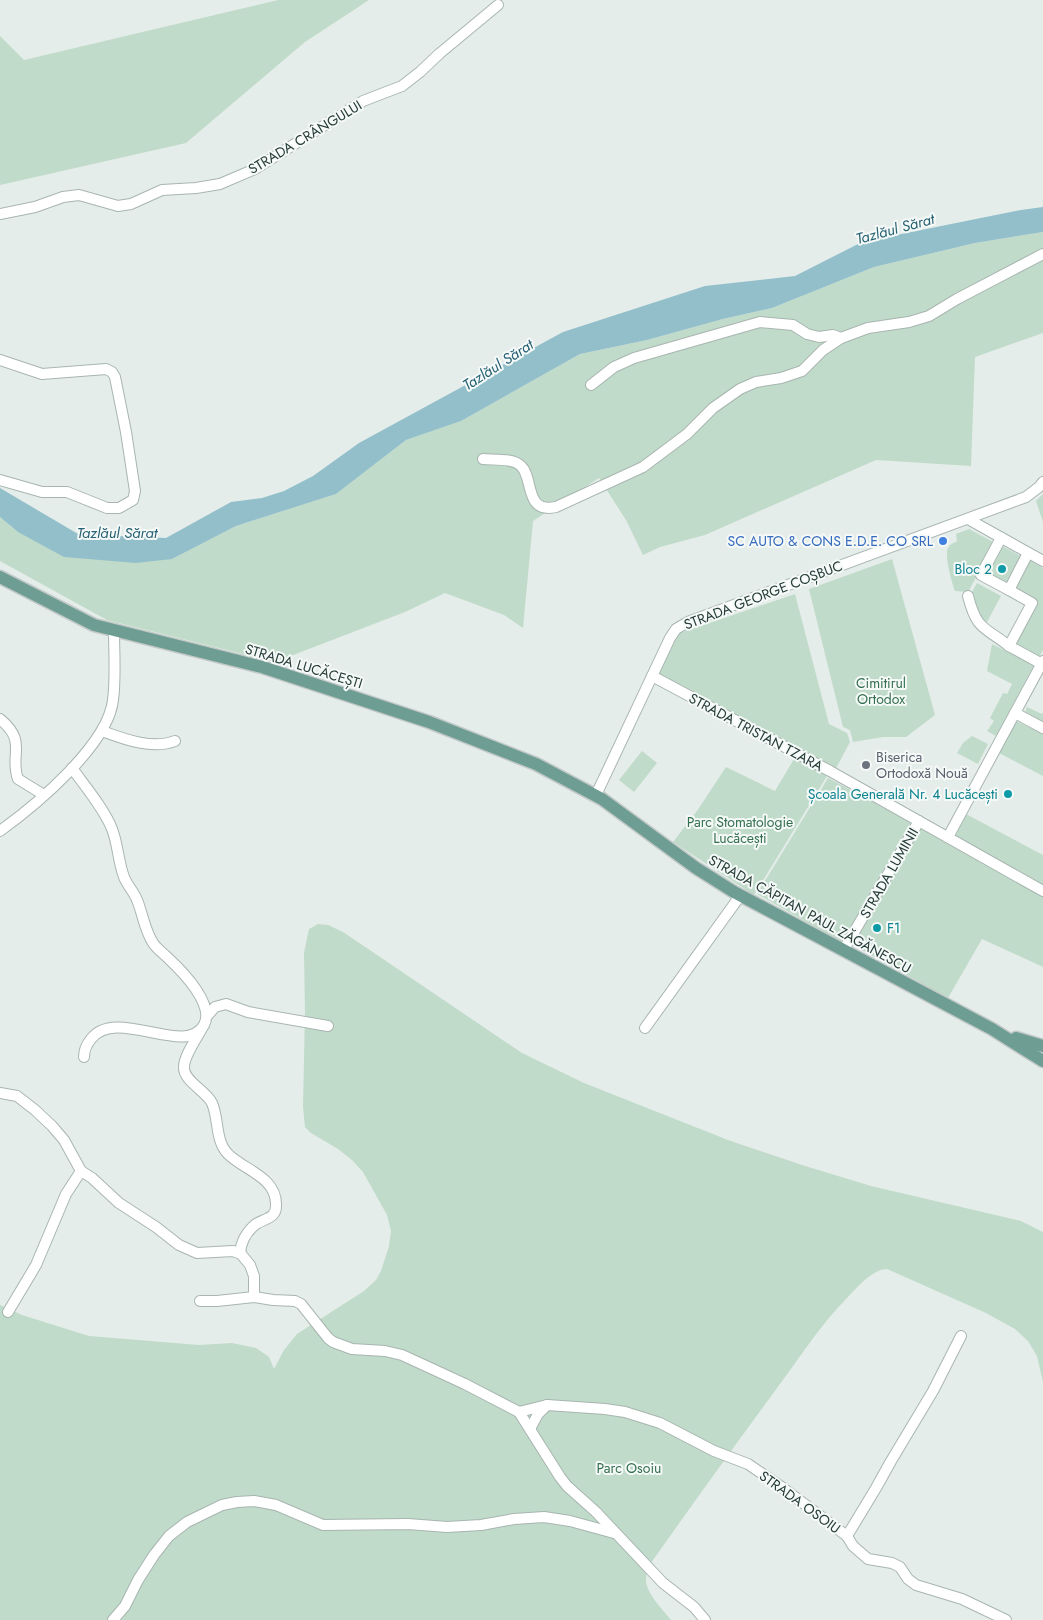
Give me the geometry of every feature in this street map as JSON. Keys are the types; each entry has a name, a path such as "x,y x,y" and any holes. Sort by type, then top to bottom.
{"main road":[{"name":"STRADA LUCĂCEȘTI","path":"0,577 94,625 262,667 420,719 536,764 596,795"},
{"name":"STRADA CĂPITAN PAUL ZĂGĂNESCU","path":"596,795 696,868 740,896 992,1030 1043,1061"},
{"name":"STRADA CĂPITAN PAUL ZĂGĂNESCU","path":"992,1030 1043,1046"}],"street":[{"name":"STRADA CRÂNGULUI","path":"0,214 35,207 63,197 79,195 118,206 130,204 162,190 196,188 220,184 255,169 363,101 402,86 498,6"},
{"path":"484,459 512,461 520,465 528,478 533,497 547,509 556,507 643,467 687,434 713,408 740,389 756,382 781,378 802,371 823,350 841,338 868,328 909,322 929,316 1043,254"},
{"path":"591,385 614,367 634,358 760,322 793,325 807,334 819,337 833,335 841,338"},
{"path":"0,360 42,374 106,369 112,372 115,376 126,432 135,491 133,500 119,508 107,508 67,492 42,492 0,480"},
{"name":"STRADA GEORGE COȘBUC","path":"596,795 676,629 688,622 1026,497 1043,482"},
{"path":"968,519 1043,561"},
{"path":"1001,538 981,575 1032,604 1009,646"},
{"path":"1009,590 1028,553"},
{"path":"948,837 1042,662 1009,646 981,627 976,619 968,596"},
{"path":"0,831 44,795 72,768 102,731 107,722 113,700 114,630"},
{"name":"STRADA TRISTAN TZARA","path":"652,676 919,821 1043,891"},
{"path":"1015,713 1043,728"},
{"path":"0,719 8,726 14,736 17,749 16,770 18,779 44,795"},
{"path":"102,731 130,740 156,744 168,744 175,741"},
{"path":"72,768 112,829 125,879 137,899 145,928 154,945 171,960 192,984 205,1006 207,1016"},
{"name":"STRADA LUMINII","path":"844,951 919,821"},
{"path":"645,1028 740,896"},
{"path":"240,1253 248,1233 256,1224 270,1218 274,1214 276,1201 272,1189 264,1180 227,1153 221,1142 215,1113 210,1100 190,1080 184,1071 185,1062 207,1016 215,1006 226,1004 248,1012 328,1026"},
{"path":"84,1056 88,1042 105,1028 115,1027 184,1036 195,1034 202,1029"},
{"path":"0,1093 17,1096 52,1126 70,1148 81,1172 92,1178 119,1203 185,1249 197,1253 233,1251 240,1253 246,1258 254,1276 254,1297"},
{"path":"8,1312 36,1265 66,1194 81,1172"},
{"path":"200,1301 254,1297 295,1301 301,1304 328,1338 340,1346 352,1349 394,1352 519,1412 567,1486 596,1512 663,1583 694,1607 705,1620"},
{"path":"847,1536 933,1391 961,1336"},
{"path":"530,1429 538,1414 547,1405"},
{"name":"STRADA OSOIU","path":"519,1412 547,1405 605,1409 626,1412 660,1423 714,1451 748,1464 847,1536 854,1546 868,1559 892,1563 900,1567 908,1579 916,1585 962,1599 1006,1620"},
{"path":"113,1620 125,1606 138,1580 169,1536 187,1522 222,1505 237,1502 254,1501 276,1505 323,1525 408,1524 447,1527 544,1517 570,1521 615,1534"}],"green space":[{"path":"278,0 369,0 305,42 186,143 0,185 0,36 24,60"},
{"path":"1043,232 1043,333 975,357 971,466 876,460 705,535 660,547 643,555 626,520 599,478 533,521 523,628 504,615 445,593 405,612 275,662 107,620 0,561 0,517 18,532 172,559 236,526 336,494 406,440 461,421 580,354 647,340 772,308 874,267 975,243"},
{"path":"1043,494 1043,522 1036,501"},
{"path":"969,529 995,543 968,592 955,591 947,552 950,545 957,541 956,534"},
{"path":"1000,545 1022,557 1007,586 984,574"},
{"name":"Cimitirul Ortodox","path":"892,559 935,715 906,737 883,737 853,742 850,730 843,727 809,589"},
{"path":"1029,560 1043,568 1043,650 1038,659 1012,645 1035,603 1012,590"},
{"path":"977,583 1001,596 987,622 977,617 970,596"},
{"path":"795,594 829,724 847,733 850,742 834,772 657,678 677,634"},
{"path":"992,644 1034,665 996,736 987,731 994,721 990,718 1003,693 1007,694 1012,684 987,671"},
{"path":"1027,707 1043,713 1043,725 1024,715"},
{"path":"1016,721 1043,734 1043,776 999,753"},
{"path":"972,736 988,744 978,764 957,753 963,743"},
{"path":"642,751 657,763 634,792 619,780"},
{"name":"Parc Stomatologie Lucăcești","path":"797,754 830,771 754,895 673,842 697,811 726,767 775,791"},
{"path":"828,778 911,822 842,942 757,894"},
{"path":"964,813 1043,855 1043,888 951,837"},
{"path":"919,826 1043,895 1043,967 982,939 948,998 853,945"},
{"name":"Parc Osoiu","path":"318,924 328,925 343,932 522,1053 584,1083 728,1140 802,1165 871,1186 1021,1221 1043,1232 1043,1382 1037,1356 1028,1341 1015,1329 986,1313 887,1269 871,1275 856,1288 821,1328 653,1560 648,1570 646,1584 655,1601 671,1620 0,1620 0,1305 22,1315 89,1336 199,1345 232,1343 256,1348 269,1357 274,1369 284,1350 297,1334 364,1291 376,1280 381,1271 389,1246 391,1231 387,1215 363,1172 352,1160 305,1127 303,1107 304,953 309,929"}],"water":[{"path":"1043,207 1043,232 975,243 874,267 772,308 647,340 580,354 461,421 406,440 336,494 236,526 172,559 136,563 64,557 18,532 0,517 0,488 78,534 166,538 231,502 262,498 284,491 313,476 359,443 563,332 705,286 795,276 862,242"}],"place":[{"name":"SC AUTO & CONS E.D.E. CO SRL","path":"943,541"},
{"name":"Bloc 2","path":"1002,569"},
{"name":"Biserica Ortodoxă Nouă","path":"866,765"},
{"name":"Școala Generală Nr. 4 Lucăcești","path":"1008,794"},
{"name":"F1","path":"877,928"}],"water label":[{"name":"Tazlăul Sărat","path":"895,229"},
{"name":"Tazlăul Sărat","path":"498,365"},
{"name":"Tazlăul Sărat","path":"117,533"}]}
